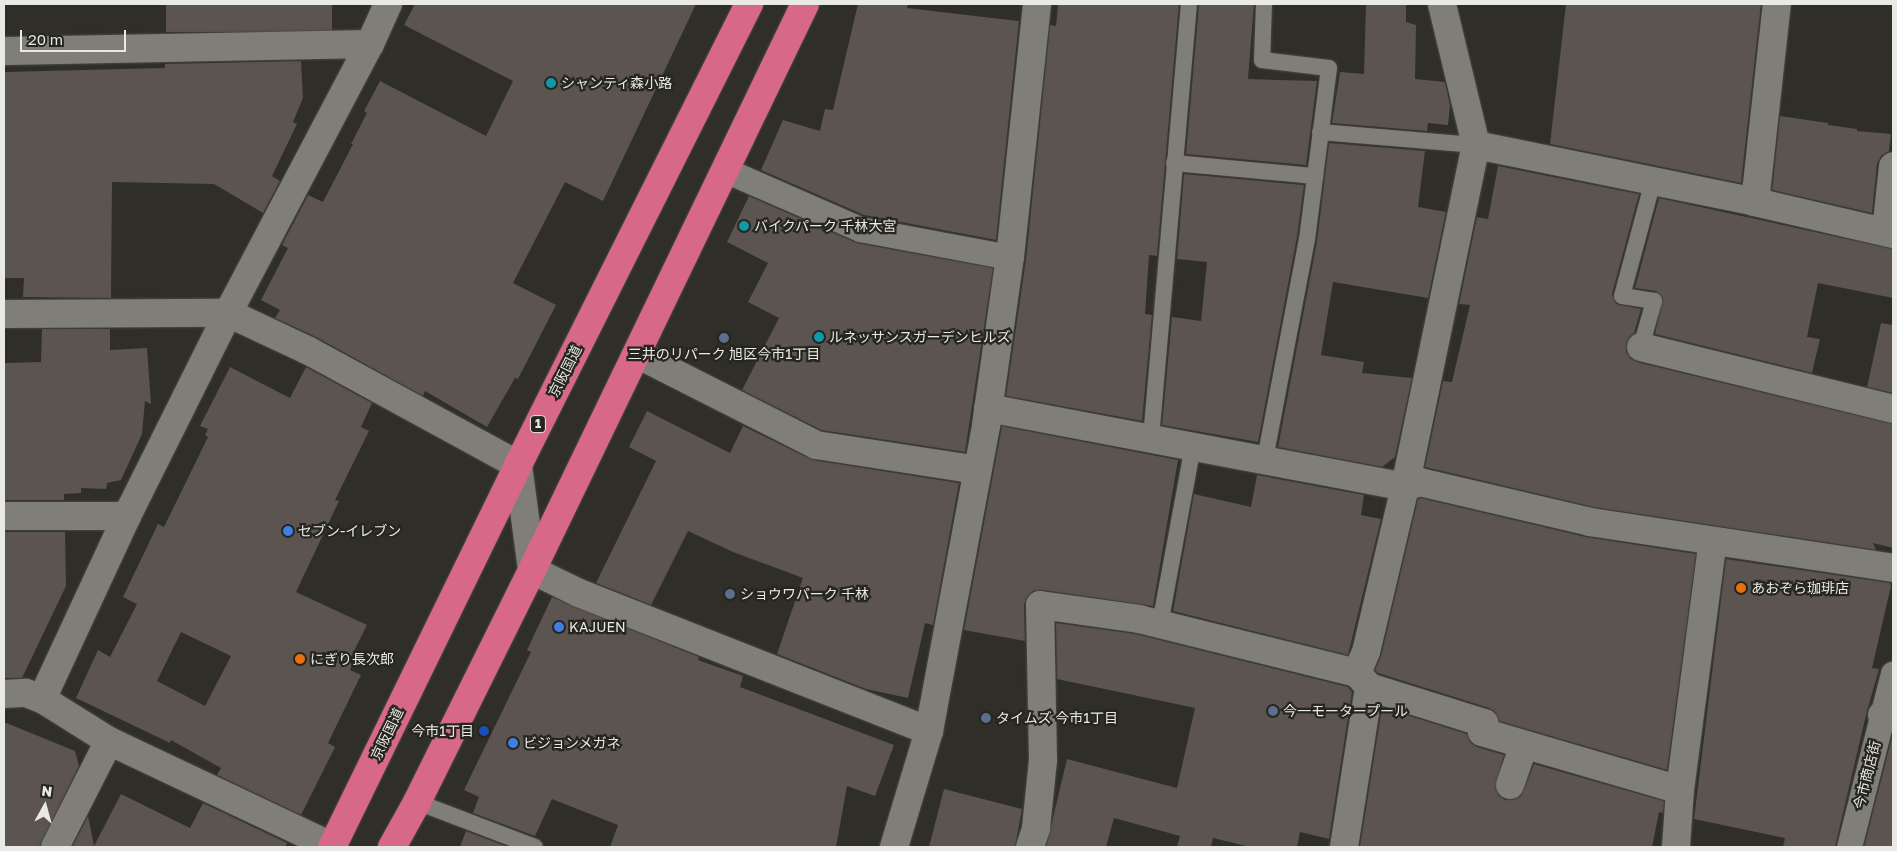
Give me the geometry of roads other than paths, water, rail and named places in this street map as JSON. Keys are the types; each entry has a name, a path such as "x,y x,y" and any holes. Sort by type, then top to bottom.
{"highway":[{"name":"京阪国道","path":"332,847 518,465 749,4"},
{"path":"392,847 417,802 532,570 805,4"}],"street":[{"path":"42,699 127,516 228,313 370,44 388,4"},
{"path":"894,847 929,731 988,408 1010,257 1038,4"},
{"path":"1344,847 1366,652 1405,486 1476,145 1442,4"},
{"path":"1755,202 1778,4"},
{"path":"4,51 370,44"},
{"path":"1476,145 1755,202 1890,233 1893,166"},
{"path":"724,170 860,229 1010,257"},
{"path":"4,314 228,313 309,351 518,465 532,570 578,593 929,731"},
{"path":"1641,347 1893,409"},
{"path":"637,354 816,445 977,470"},
{"path":"988,408 1405,486 1420,482 1590,522 1893,568"},
{"path":"4,516 127,516"},
{"path":"1677,847 1680,790 1713,541"},
{"path":"1030,847 1036,828 1043,760 1040,605 1139,618 1363,680 1484,723 1482,732 1680,790"},
{"name":"今市商店街","path":"1849,847 1888,716 1893,674"},
{"path":"4,694 26,693 42,699 108,742 332,847"},
{"path":"55,847 108,742"},
{"path":"1510,785 1524,744"}],"lane":[{"path":"1151,438 1189,4"},
{"path":"1264,4 1262,60 1329,68 1307,239 1265,460"},
{"path":"1320,132 1476,145"},
{"path":"1174,163 1315,176"},
{"path":"1641,347 1654,301 1622,296 1653,181"},
{"path":"1160,624 1193,446"},
{"path":"417,802 535,847"}],"place":[{"name":"シャンティ森小路","path":"551,83"},
{"name":"バイクパーク 千林大宮","path":"744,226"},
{"name":"ルネッサンスガーデンヒルズ","path":"819,337"},
{"name":"三井のリパーク 旭区今市1丁目","path":"724,338"},
{"name":"セブン-イレブン","path":"288,531"},
{"name":"あおぞら珈琲店","path":"1741,588"},
{"name":"ショウワパーク 千林","path":"730,594"},
{"name":"KAJUEN","path":"559,627"},
{"name":"にぎり長次郎","path":"300,659"},
{"name":"今一モータープール","path":"1273,711"},
{"name":"タイムズ 今市1丁目","path":"986,718"},
{"name":"今市1丁目","path":"484,731"},
{"name":"ビジョンメガネ","path":"513,743"}]}
